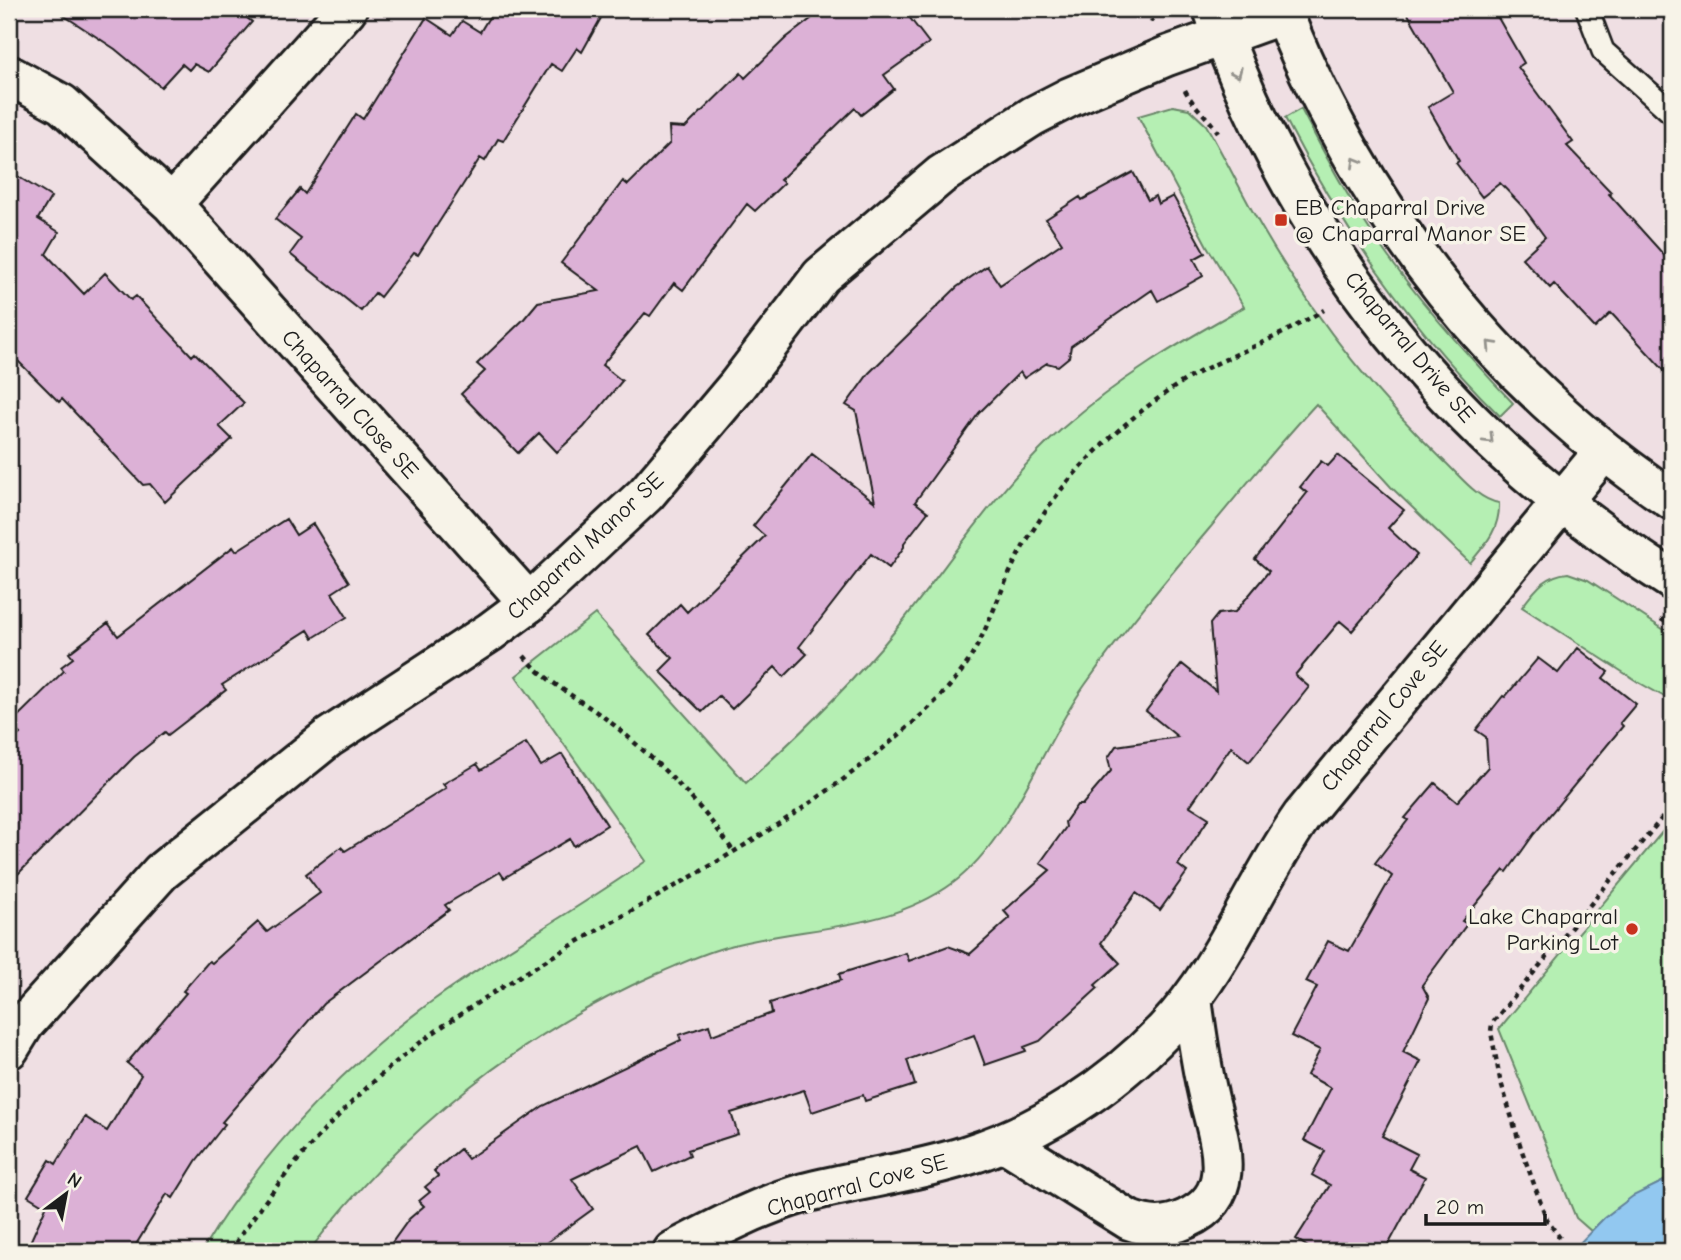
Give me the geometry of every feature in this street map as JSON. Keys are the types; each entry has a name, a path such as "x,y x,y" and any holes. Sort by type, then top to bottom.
{"street":[{"path":"172,204 347,9"},
{"path":"1283,11 1333,121 1386,211 1424,265 1464,315 1552,406 1604,451 1672,500"},
{"name":"Chaparral Manor SE","path":"9,1049 25,1023 161,872 328,738 490,632 529,603 646,494 737,386 821,276 940,175 1033,116 1218,22 1283,11"},
{"name":"Chaparral Drive SE","path":"1218,22 1250,102 1282,166 1318,229 1365,299 1446,395 1506,455 1561,503 1672,580"},
{"name":"Chaparral Close SE","path":"9,75 62,104 172,204 529,603"},
{"name":"Chaparral Cove SE","path":"673,1251 733,1220 803,1194 939,1163 1004,1142 1060,1113 1111,1080 1136,1059 1192,999 1228,943 1280,847 1302,816 1604,451"},
{"path":"1004,1142 1139,1224 1149,1227 1163,1226 1198,1213 1209,1203 1218,1187 1223,1152 1203,1072 1192,999"}],"lane":[{"path":"1587,9 1603,51 1672,113"}],"path":[{"path":"230,1251 290,1170 327,1129 385,1073 428,1037 533,968 733,851 850,774 908,728 957,677 976,648 1016,560 1050,505 1077,473 1120,430 1189,378 1324,310"},
{"path":"524,656 550,681 611,723 649,756 696,803 733,851"},
{"path":"1560,1238 1547,1220 1522,1151 1500,1079 1491,1032 1492,1023 1672,806"}],"green space":[{"path":"1173,106 1189,109 1206,125 1281,260 1345,351 1393,408 1470,487 1491,501 1499,503 1494,528 1470,563 1391,487 1316,404 1114,645 1069,709 1010,817 974,864 953,883 928,899 873,919 712,951 608,997 512,1056 423,1126 383,1165 309,1251 202,1251 226,1213 284,1138 316,1103 385,1038 458,983 646,861 516,676 595,614 746,783 804,729 859,672 894,632 995,500 1063,428 1105,393 1150,362 1244,307 1207,246 1138,116"},
{"path":"1301,109 1349,197 1397,269 1444,328 1513,403 1500,416 1437,348 1380,276 1355,238 1285,118"},
{"path":"1568,573 1588,580 1672,635 1672,701 1522,607 1547,580"},
{"name":"Lake Chaparral Parking Lot","path":"1672,820 1672,1177 1629,1200 1591,1231 1576,1218 1499,1029"}],"water":[{"path":"1672,1177 1672,1251 1572,1251 1604,1218 1633,1196"}],"building":[{"path":"54,9 236,9 252,22 209,72 194,64 189,70 182,64 161,87 115,49"},
{"path":"494,9 606,9 582,52 577,48 562,71 551,64 503,141 498,139 485,161 480,158 418,255 414,253 380,297 375,293 361,311 290,254 301,239 275,219 300,189 305,194 356,114 363,119 426,18 452,35 462,21 480,32"},
{"path":"834,9 903,9 929,43 884,75 894,89 861,115 855,108 780,180 784,183 755,211 747,204 683,290 674,283 650,316 645,313 602,365 622,381 584,427 557,452 539,433 518,453 461,394 485,371 477,364 538,302 599,291 561,263 623,181 628,185 670,143 669,127 685,128 741,73 745,78 786,38 820,12 824,17"},
{"path":"1405,9 1493,9 1524,63 1518,67 1573,142 1567,146 1611,192 1609,194 1672,264 1672,379 1611,313 1595,328 1554,284 1550,288 1522,258 1545,237 1523,207 1500,183 1482,197 1456,163 1459,161 1428,107 1453,92"},
{"path":"9,171 51,197 38,219 59,232 46,254 84,294 105,273 131,300 136,296 192,356 195,353 244,403 219,426 232,439 165,502 150,484 143,485 62,399 59,402 9,352"},
{"path":"1133,172 1148,200 1155,196 1158,204 1173,196 1205,253 1194,259 1203,276 1158,301 1152,290 1071,346 1069,357 1058,366 1047,363 1024,378 1020,372 979,413 915,502 928,512 889,568 871,554 799,647 807,654 784,677 775,667 732,709 719,696 702,712 660,671 673,658 649,635 680,604 687,612 765,536 753,526 812,454 875,502 856,411 846,405 869,373 957,287 987,266 1000,285 1062,243 1046,219 1080,197 1082,200"},
{"path":"1338,455 1404,510 1388,528 1417,555 1352,631 1340,621 1295,675 1309,687 1249,762 1231,747 1190,806 1209,818 1178,865 1187,872 1160,910 1136,893 1101,943 1120,963 1095,985 1098,988 1040,1041 1024,1047 1026,1051 985,1065 974,1035 907,1060 915,1085 865,1101 863,1095 812,1112 804,1090 731,1113 738,1134 688,1150 690,1155 654,1172 641,1146 572,1179 593,1209 535,1251 386,1251 409,1219 424,1206 419,1201 430,1192 425,1187 438,1176 434,1171 460,1149 468,1159 543,1106 681,1040 679,1035 709,1025 712,1035 772,1013 770,1003 841,980 839,974 906,953 909,961 948,946 970,954 1010,918 1004,911 1050,870 1040,863 1066,827 1065,822 1077,805 1082,805 1111,771 1108,758 1116,746 1178,737 1146,711 1182,664 1216,691 1210,624 1218,614 1235,612 1269,571 1255,559 1307,493 1300,487 1321,461 1328,466"},
{"path":"286,519 296,535 313,524 349,582 332,593 347,617 313,638 308,630 222,685 226,690 168,735 165,732 134,757 9,883 9,744 20,734 10,724 64,671 61,667 73,658 69,653 108,623 118,636 233,547 236,551"},
{"path":"1578,648 1608,672 1603,678 1636,704 1620,723 1623,726 1534,834 1507,872 1504,870 1462,921 1467,924 1422,985 1429,998 1403,1052 1421,1061 1382,1136 1417,1154 1409,1169 1425,1177 1385,1251 1314,1251 1296,1239 1330,1185 1312,1175 1325,1151 1304,1140 1331,1088 1307,1075 1320,1050 1291,1036 1317,987 1306,982 1328,941 1349,951 1392,876 1375,863 1408,820 1405,818 1435,783 1457,802 1488,767 1486,737 1476,730 1503,696 1505,697 1538,658 1558,673"},
{"path":"526,743 541,766 562,754 607,825 574,846 570,839 504,878 500,872 445,905 449,910 323,1004 222,1122 225,1124 196,1161 173,1198 167,1194 132,1251 26,1251 46,1207 28,1196 50,1160 56,1164 85,1117 107,1131 141,1075 127,1063 186,993 183,991 209,961 212,963 258,922 267,932 320,893 306,874 341,847 345,851 446,788 443,784 477,764 481,770"}],"place":[{"name":"EB Chaparral Drive @ Chaparral Manor SE","path":"1281,220"},
{"name":"Lake Chaparral Parking Lot","path":"1632,929"}]}
